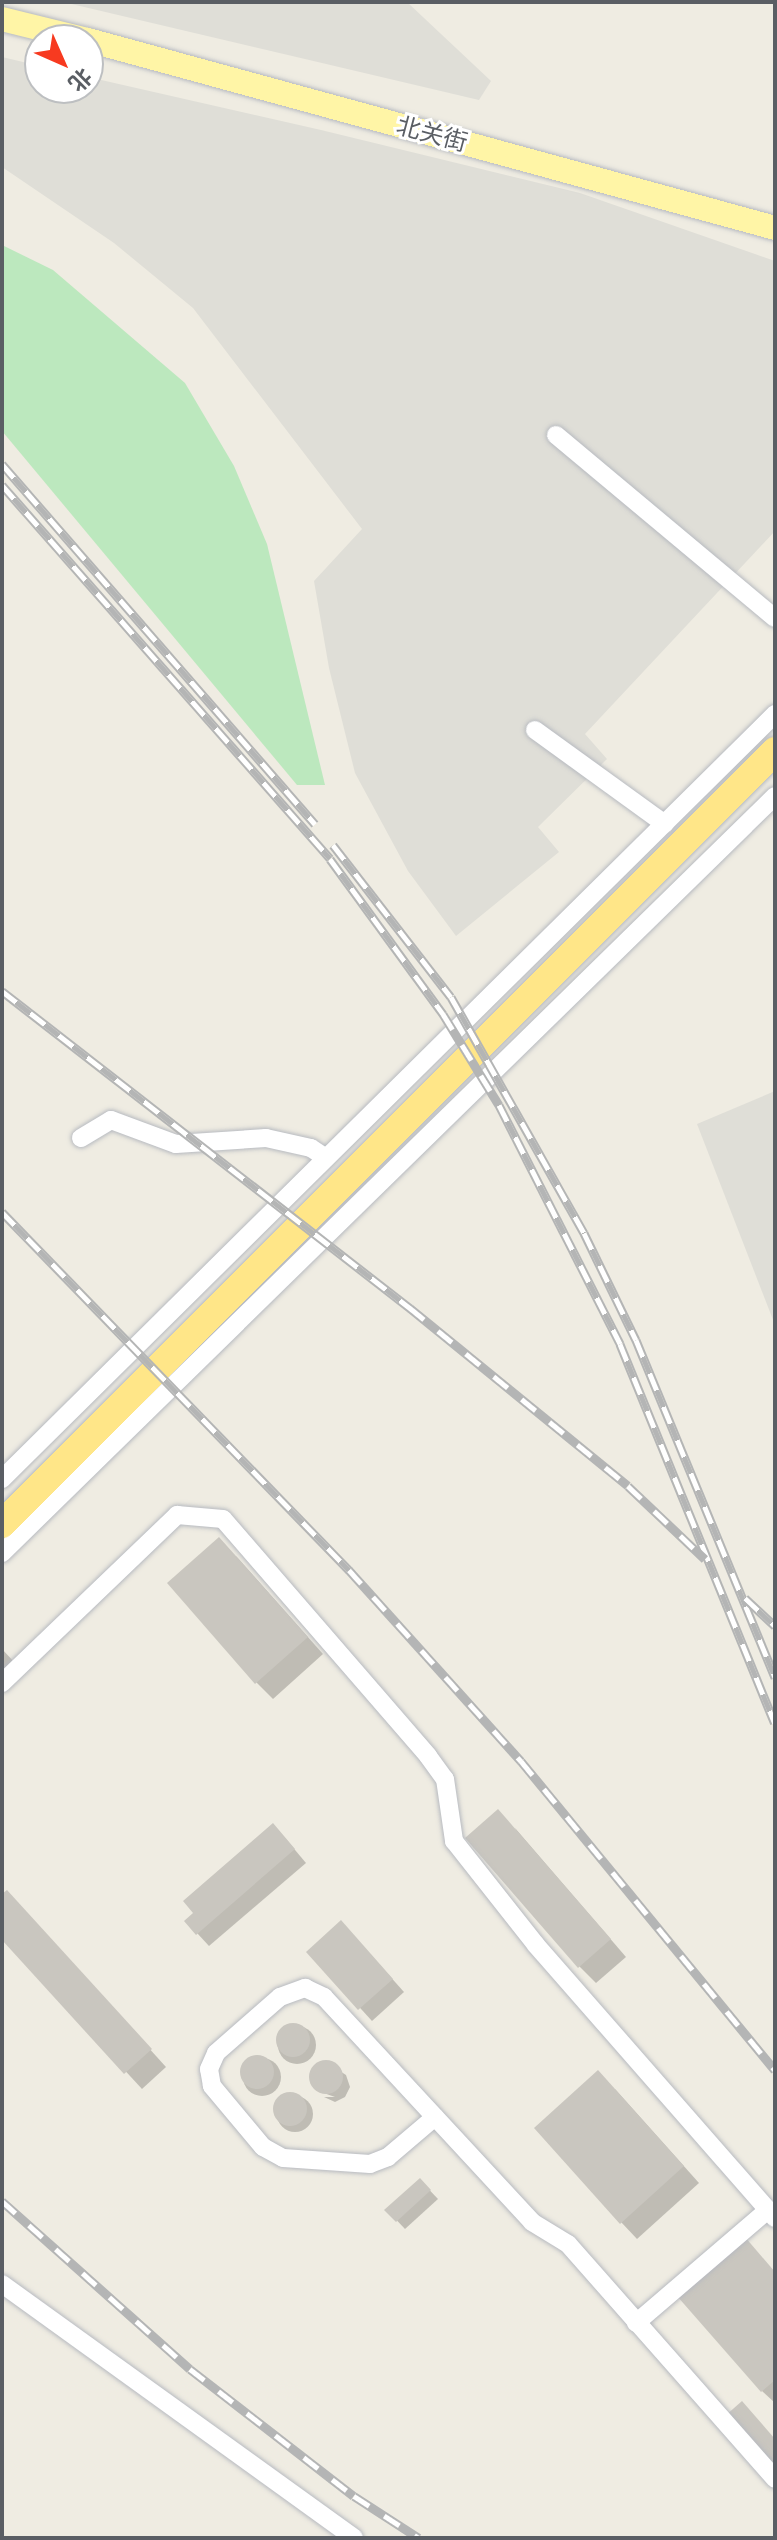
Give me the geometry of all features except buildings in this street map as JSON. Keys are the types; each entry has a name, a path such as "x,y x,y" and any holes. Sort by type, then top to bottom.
{"highway":[{"path":"2,1524 775,751"}],"main road":[{"name":"北关街","path":"2,19 24,24"},
{"name":"北关街","path":"104,44 775,228"}],"street":[{"path":"556,435 775,618"},
{"path":"2,1479 775,714"},
{"path":"535,730 665,824"},
{"path":"2,1553 775,796"},
{"path":"81,1138 111,1120 176,1144 266,1138 311,1148 326,1158"},
{"path":"2,1683 177,1515 223,1519 445,1779 454,1841 536,1945 772,2214 636,2323"},
{"path":"435,2117 388,2157 370,2164 283,2158 263,2147 212,2086 209,2069 216,2053 280,1997 305,1988 324,1997 435,2117 532,2222 568,2244 775,2479"},
{"path":"2,2284 354,2538"}],"shaded area":[{"path":"63,2 407,2 491,81 479,100"},
{"path":"2,57 24,62 24,104 104,104 104,81 580,193 775,261 775,531 585,734 607,759 538,827 559,852 456,936 408,871 355,773 329,668 314,581 362,529 193,308 114,243 2,167"},
{"path":"775,1091 775,1325 697,1124"}],"green space":[{"path":"2,245 53,270 185,383 234,466 267,544 325,785 297,785 2,431"}],"railway":[{"path":"2,464 315,824"},
{"path":"2,485 330,859 443,1014 499,1105 620,1344 775,1723"},
{"path":"333,845 451,997 584,1233 636,1340 775,1678"},
{"path":"2,991 410,1308 628,1486 705,1559"},
{"path":"2,1212 349,1570 521,1761 775,2070"},
{"path":"745,1598 775,1626"},
{"path":"2,2201 190,2369 354,2496 419,2538"}]}
